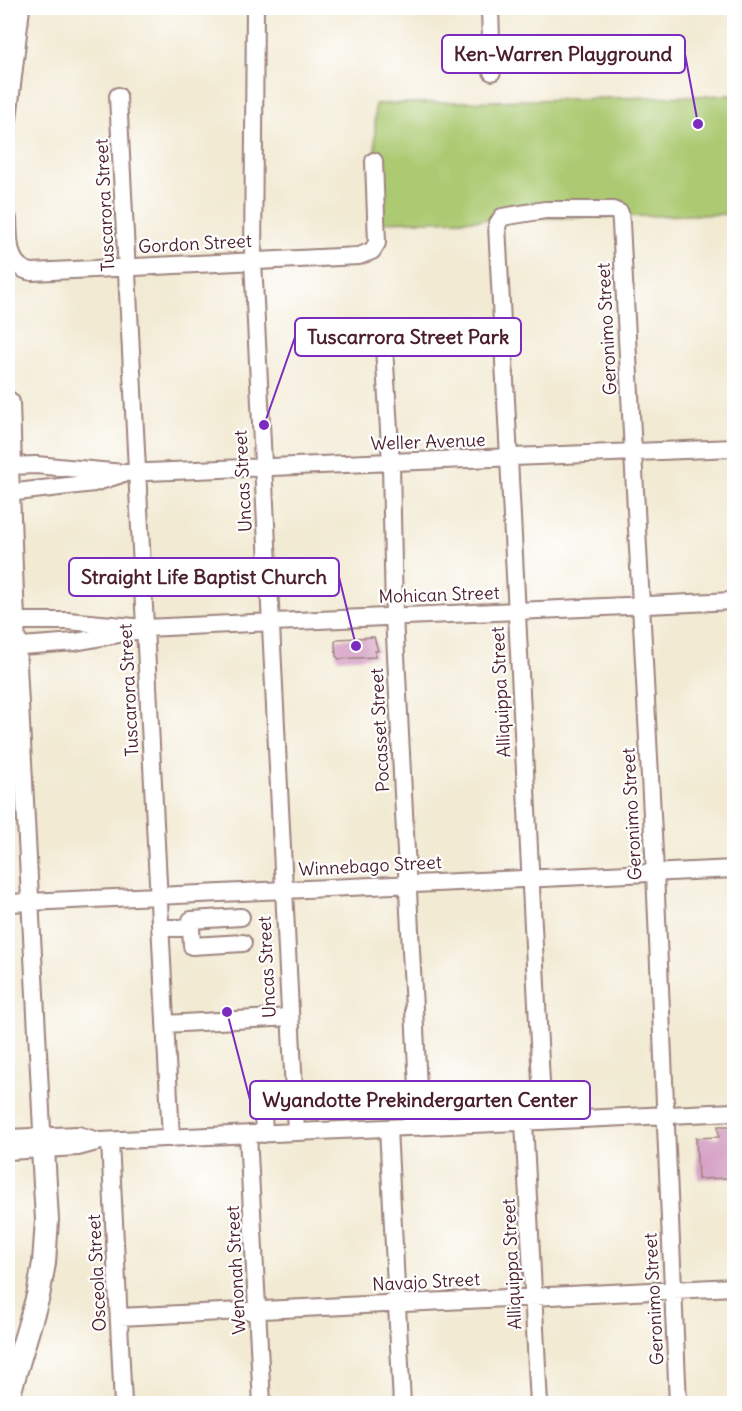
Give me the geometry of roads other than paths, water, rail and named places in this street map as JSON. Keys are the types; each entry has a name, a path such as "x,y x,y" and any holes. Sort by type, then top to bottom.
{"highway":[{"path":"8,403 9,466"},
{"path":"8,1397 45,1263 47,1220 43,1143"}],"street":[{"path":"8,119 21,8"},
{"name":"Uncas Street","path":"255,8 253,261 269,622 296,1132"},
{"path":"490,8 492,72"},
{"name":"Tuscarora Street","path":"118,96 128,267 131,473 145,628 171,1138"},
{"name":"Gordon Street","path":"8,219 12,257 19,268 32,272 359,256 372,251 377,243 374,161"},
{"name":"Alliquippa Street","path":"543,1121 497,225 502,218 545,210 613,210 620,213 621,223"},
{"name":"Geronimo Street","path":"621,223 655,872 678,1404"},
{"name":"Pocasset Street","path":"383,331 391,463 394,616 420,1126"},
{"name":"Weller Avenue","path":"9,466 57,466 131,473 735,448"},
{"path":"9,466 12,647 31,902 43,1143"},
{"name":"Weller Avenue","path":"9,493 94,483 131,473"},
{"name":"Mohican Street","path":"12,621 68,621 145,628 735,601"},
{"name":"Mohican Street","path":"12,647 113,637 145,628"},
{"name":"Winnebago Street","path":"8,903 735,869"},
{"path":"240,917 191,920 192,946 243,943"},
{"path":"160,928 191,928"},
{"path":"165,1024 290,1017"},
{"name":"Wenonah Street","path":"262,1093 256,1134 257,1310 262,1404"},
{"path":"8,1138 78,1147 105,1141 735,1112"},
{"name":"Alliquippa Street","path":"524,1122 539,1404"},
{"path":"388,1128 402,1404"},
{"name":"Osceola Street","path":"105,1141 123,1404"},
{"path":"8,1150 43,1143"},
{"name":"Navajo Street","path":"118,1317 735,1287"}],"place":[{"name":"Ken-Warren Playground","path":"698,124"},
{"name":"Tuscarrora Street Park","path":"264,425"},
{"name":"Straight Life Baptist Church","path":"356,646"},
{"name":"Wyandotte Prekindergarten Center","path":"227,1012"}]}
